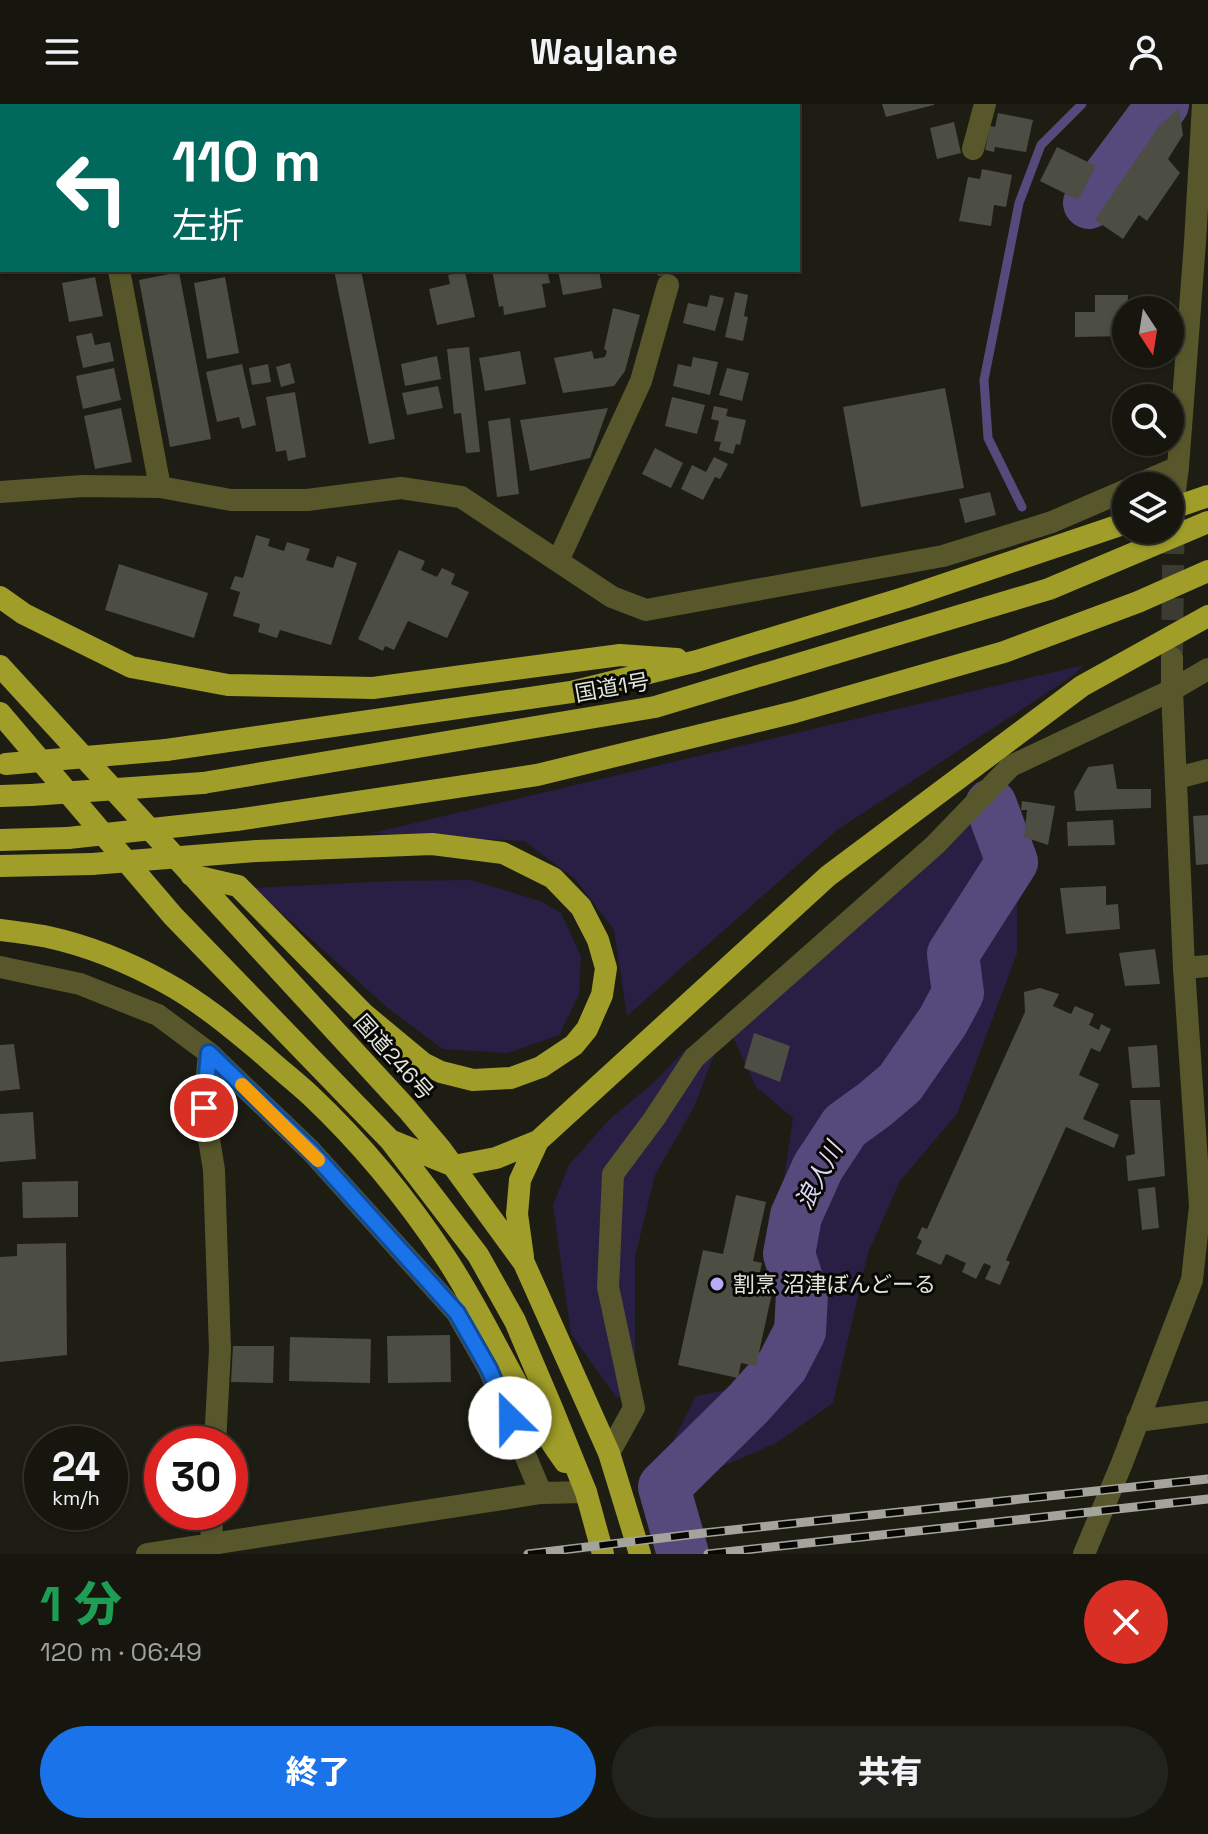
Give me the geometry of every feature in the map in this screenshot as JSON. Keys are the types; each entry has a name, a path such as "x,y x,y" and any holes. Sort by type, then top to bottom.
{"highway":[{"path":"1184,501 1208,496"},
{"name":"国道1号","path":"0,796 203,783 655,707 1049,589 1208,522"},
{"path":"3,764 166,750 571,692 697,661 907,597 1112,528"},
{"path":"0,840 68,838 236,820 537,775 795,712 1004,652 1138,602 1208,571"},
{"path":"0,597 24,614 131,667 228,685 373,688 620,655 697,661"},
{"path":"390,1140 454,1166 496,1158 538,1141 828,876 1082,686 1208,616"},
{"name":"国道246号","path":"0,666 407,1109 454,1166 524,1263 609,1453 640,1554"},
{"path":"0,713 173,916 390,1140 478,1255 515,1321 586,1492 603,1554"},
{"path":"0,866 92,864 257,851 432,844 503,853 553,878 581,907 598,940 606,968 602,995 587,1029 574,1045 541,1067 511,1078 473,1080 441,1072 423,1063 364,1014 238,886 191,875"},
{"path":"0,930 49,937 111,957 168,984 246,1040 309,1095 362,1148 445,1256 479,1311 538,1423 586,1492"},
{"path":"524,1263 517,1214 520,1180 538,1141"}],"street":[{"path":"973,149 985,104"},
{"path":"1177,472 1202,243 1203,104"},
{"path":"119,272 160,487"},
{"path":"558,561 641,381 668,285"},
{"path":"1166,472 1178,467"},
{"path":"0,492 83,486 160,487 231,500 307,500 401,488 461,497 612,597 646,610 943,556 1052,522 1112,496"},
{"path":"1084,1554 1192,1280 1200,1206 1184,968 1172,658"},
{"path":"609,1453 634,1408 608,1287 613,1174 694,1058 935,845 1011,766 1172,690 1208,669"},
{"path":"1177,778 1208,770"},
{"path":"1184,968 1208,966"},
{"path":"0,967 80,984 158,1015 209,1053 311,1151 457,1313 489,1369 541,1493"},
{"path":"209,1053 204,1108 214,1170 220,1350 216,1426"},
{"path":"1137,1421 1208,1412"},
{"path":"147,1554 211,1548 541,1493 586,1492"}],"shaded area":[{"path":"1084,665 1071,677 837,830 627,1016 614,930 575,879 524,841 372,833"},
{"path":"979,817 1017,874 1017,953 957,1114 900,1181 868,1253 833,1403 776,1443 684,1483 662,1482 666,1455 696,1396 741,1387 772,1351 793,1268 768,1246 779,1212 793,1118 756,1087 731,1032"},
{"path":"471,880 540,901 561,913 581,956 579,995 559,1035 508,1053 443,1049 389,1009 254,888 394,881"},
{"path":"718,1044 694,1107 655,1175 635,1257 635,1366 641,1392 617,1398 571,1334 553,1205 569,1165 609,1120 654,1082 688,1047"}],"building":[{"path":"882,104 934,104 934,105 886,117"},
{"path":"1179,108 1183,135 1168,159 1180,173 1147,221 1139,215 1123,239 1095,220 1159,126"},
{"path":"998,113 1033,120 1026,152 995,147 994,152 985,150 990,126 995,127"},
{"path":"954,122 961,153 937,159 930,128"},
{"path":"1057,147 1096,166 1078,200 1040,181"},
{"path":"982,169 1012,175 1006,207 994,205 991,226 959,221 968,177 980,179"},
{"path":"179,272 211,439 170,447 139,280"},
{"path":"334,272 361,272 395,439 369,444"},
{"path":"465,272 475,317 437,325 429,289 450,284 448,275"},
{"path":"492,272 547,272 550,283 542,284 546,307 504,315 503,306 499,307"},
{"path":"558,272 599,272 602,288 563,295"},
{"path":"657,272 671,274 658,276"},
{"path":"95,277 103,316 69,322 62,283"},
{"path":"225,277 239,353 207,359 194,283"},
{"path":"735,292 748,295 743,341 725,337"},
{"path":"710,295 724,298 715,331 683,323 688,303 707,307"},
{"path":"1095,295 1128,295 1112,296 1112,336 1075,337 1075,312 1095,312"},
{"path":"613,308 640,315 625,371 614,386 563,393 554,358 592,351 594,359 605,357"},
{"path":"92,333 95,345 110,342 114,361 83,368 76,336"},
{"path":"469,347 480,452 466,453 461,413 454,414 447,349"},
{"path":"520,351 526,384 485,391 479,358"},
{"path":"437,356 441,379 405,386 401,364"},
{"path":"693,357 718,362 710,395 673,386 678,364 691,367"},
{"path":"290,363 295,383 281,387 276,367"},
{"path":"242,364 256,425 242,429 239,417 217,422 206,372"},
{"path":"268,364 271,382 252,385 249,368"},
{"path":"114,368 121,400 83,409 76,376"},
{"path":"727,368 749,373 742,401 719,395"},
{"path":"438,386 443,408 407,415 402,393"},
{"path":"945,388 964,488 861,507 843,407"},
{"path":"295,392 306,457 288,461 286,450 276,452 266,397"},
{"path":"672,397 705,405 697,434 665,426"},
{"path":"714,406 728,409 726,416 746,420 740,445 736,444 733,454 719,450 721,442 714,441 719,421 711,419"},
{"path":"121,408 132,462 95,469 84,416"},
{"path":"608,408 590,458 530,471 520,420"},
{"path":"510,418 519,494 497,497 488,421"},
{"path":"655,448 683,463 671,488 642,474"},
{"path":"714,457 728,464 720,479 715,477 703,500 681,489 692,465 706,472"},
{"path":"990,492 996,515 965,523 959,499"},
{"path":"256,535 270,539 268,546 284,551 287,542 310,549 306,560 333,568 337,556 357,563 331,645 280,630 277,638 258,632 260,624 233,616 240,592 230,589 235,576 243,578"},
{"path":"399,550 425,561 421,570 437,577 442,568 455,574 451,584 469,592 447,638 408,621 394,650 385,646 383,651 358,639"},
{"path":"119,564 208,593 194,638 105,610"},
{"path":"1113,764 1117,789 1151,789 1151,808 1076,811 1074,792 1088,767"},
{"path":"1022,801 1055,806 1048,845 1024,837 1027,810 1021,810"},
{"path":"1208,815 1208,864 1196,865 1193,816"},
{"path":"1113,820 1115,845 1068,846 1067,822"},
{"path":"1106,886 1106,905 1118,904 1120,929 1066,934 1060,888"},
{"path":"1155,949 1160,984 1125,986 1119,953"},
{"path":"1040,988 1059,994 1053,1006 1071,1014 1075,1006 1094,1014 1089,1025 1099,1030 1101,1024 1111,1029 1100,1052 1091,1048 1079,1075 1099,1084 1083,1119 1119,1135 1114,1148 1066,1127 1006,1260 1010,1262 1000,1285 985,1279 991,1266 984,1263 976,1279 962,1272 966,1263 946,1254 941,1265 916,1254 922,1241 917,1238 922,1227 927,1229 1025,1012 1024,992"},
{"path":"754,1033 790,1046 780,1082 744,1068"},
{"path":"14,1044 20,1089 0,1091 0,1045"},
{"path":"1157,1045 1160,1087 1132,1088 1128,1047"},
{"path":"1130,1100 1160,1100 1165,1176 1128,1181 1126,1156 1135,1154"},
{"path":"33,1112 36,1159 0,1162 0,1114"},
{"path":"78,1181 78,1217 23,1218 22,1182"},
{"path":"1155,1187 1159,1228 1142,1230 1138,1189"},
{"path":"736,1195 766,1202 753,1261 762,1263 758,1280 774,1284 756,1366 741,1363 738,1378 678,1365 703,1250 723,1254"},
{"path":"66,1243 67,1355 0,1362 0,1257 17,1256 17,1244"},
{"path":"450,1335 451,1382 388,1383 387,1336"},
{"path":"290,1337 371,1339 370,1383 289,1381"},
{"path":"233,1346 274,1346 273,1383 231,1382"}],"waterway":[{"path":"1022,507 988,438 984,380 1019,203 1041,145 1082,104"},
{"name":"浪人川","path":"1089,203 1163,104"},
{"name":"浪人川","path":"683,1554 664,1487 782,1366 800,1331 802,1294 789,1254 796,1216 818,1167 845,1126 900,1083 943,1021 958,993 953,954 1012,862 991,805"}],"tunnel":[{"path":"1172,653 1173,544"}],"railway":[{"path":"528,1554 1208,1479"},
{"path":"708,1554 1208,1499"}],"slow traffic":[{"path":"242,1085 318,1160"}],"place":[{"name":"割烹 沼津ぼんどーる","path":"717,1284"}],"route":[{"path":"204,1108 209,1053 311,1151 457,1313 489,1369 510,1418"}]}
